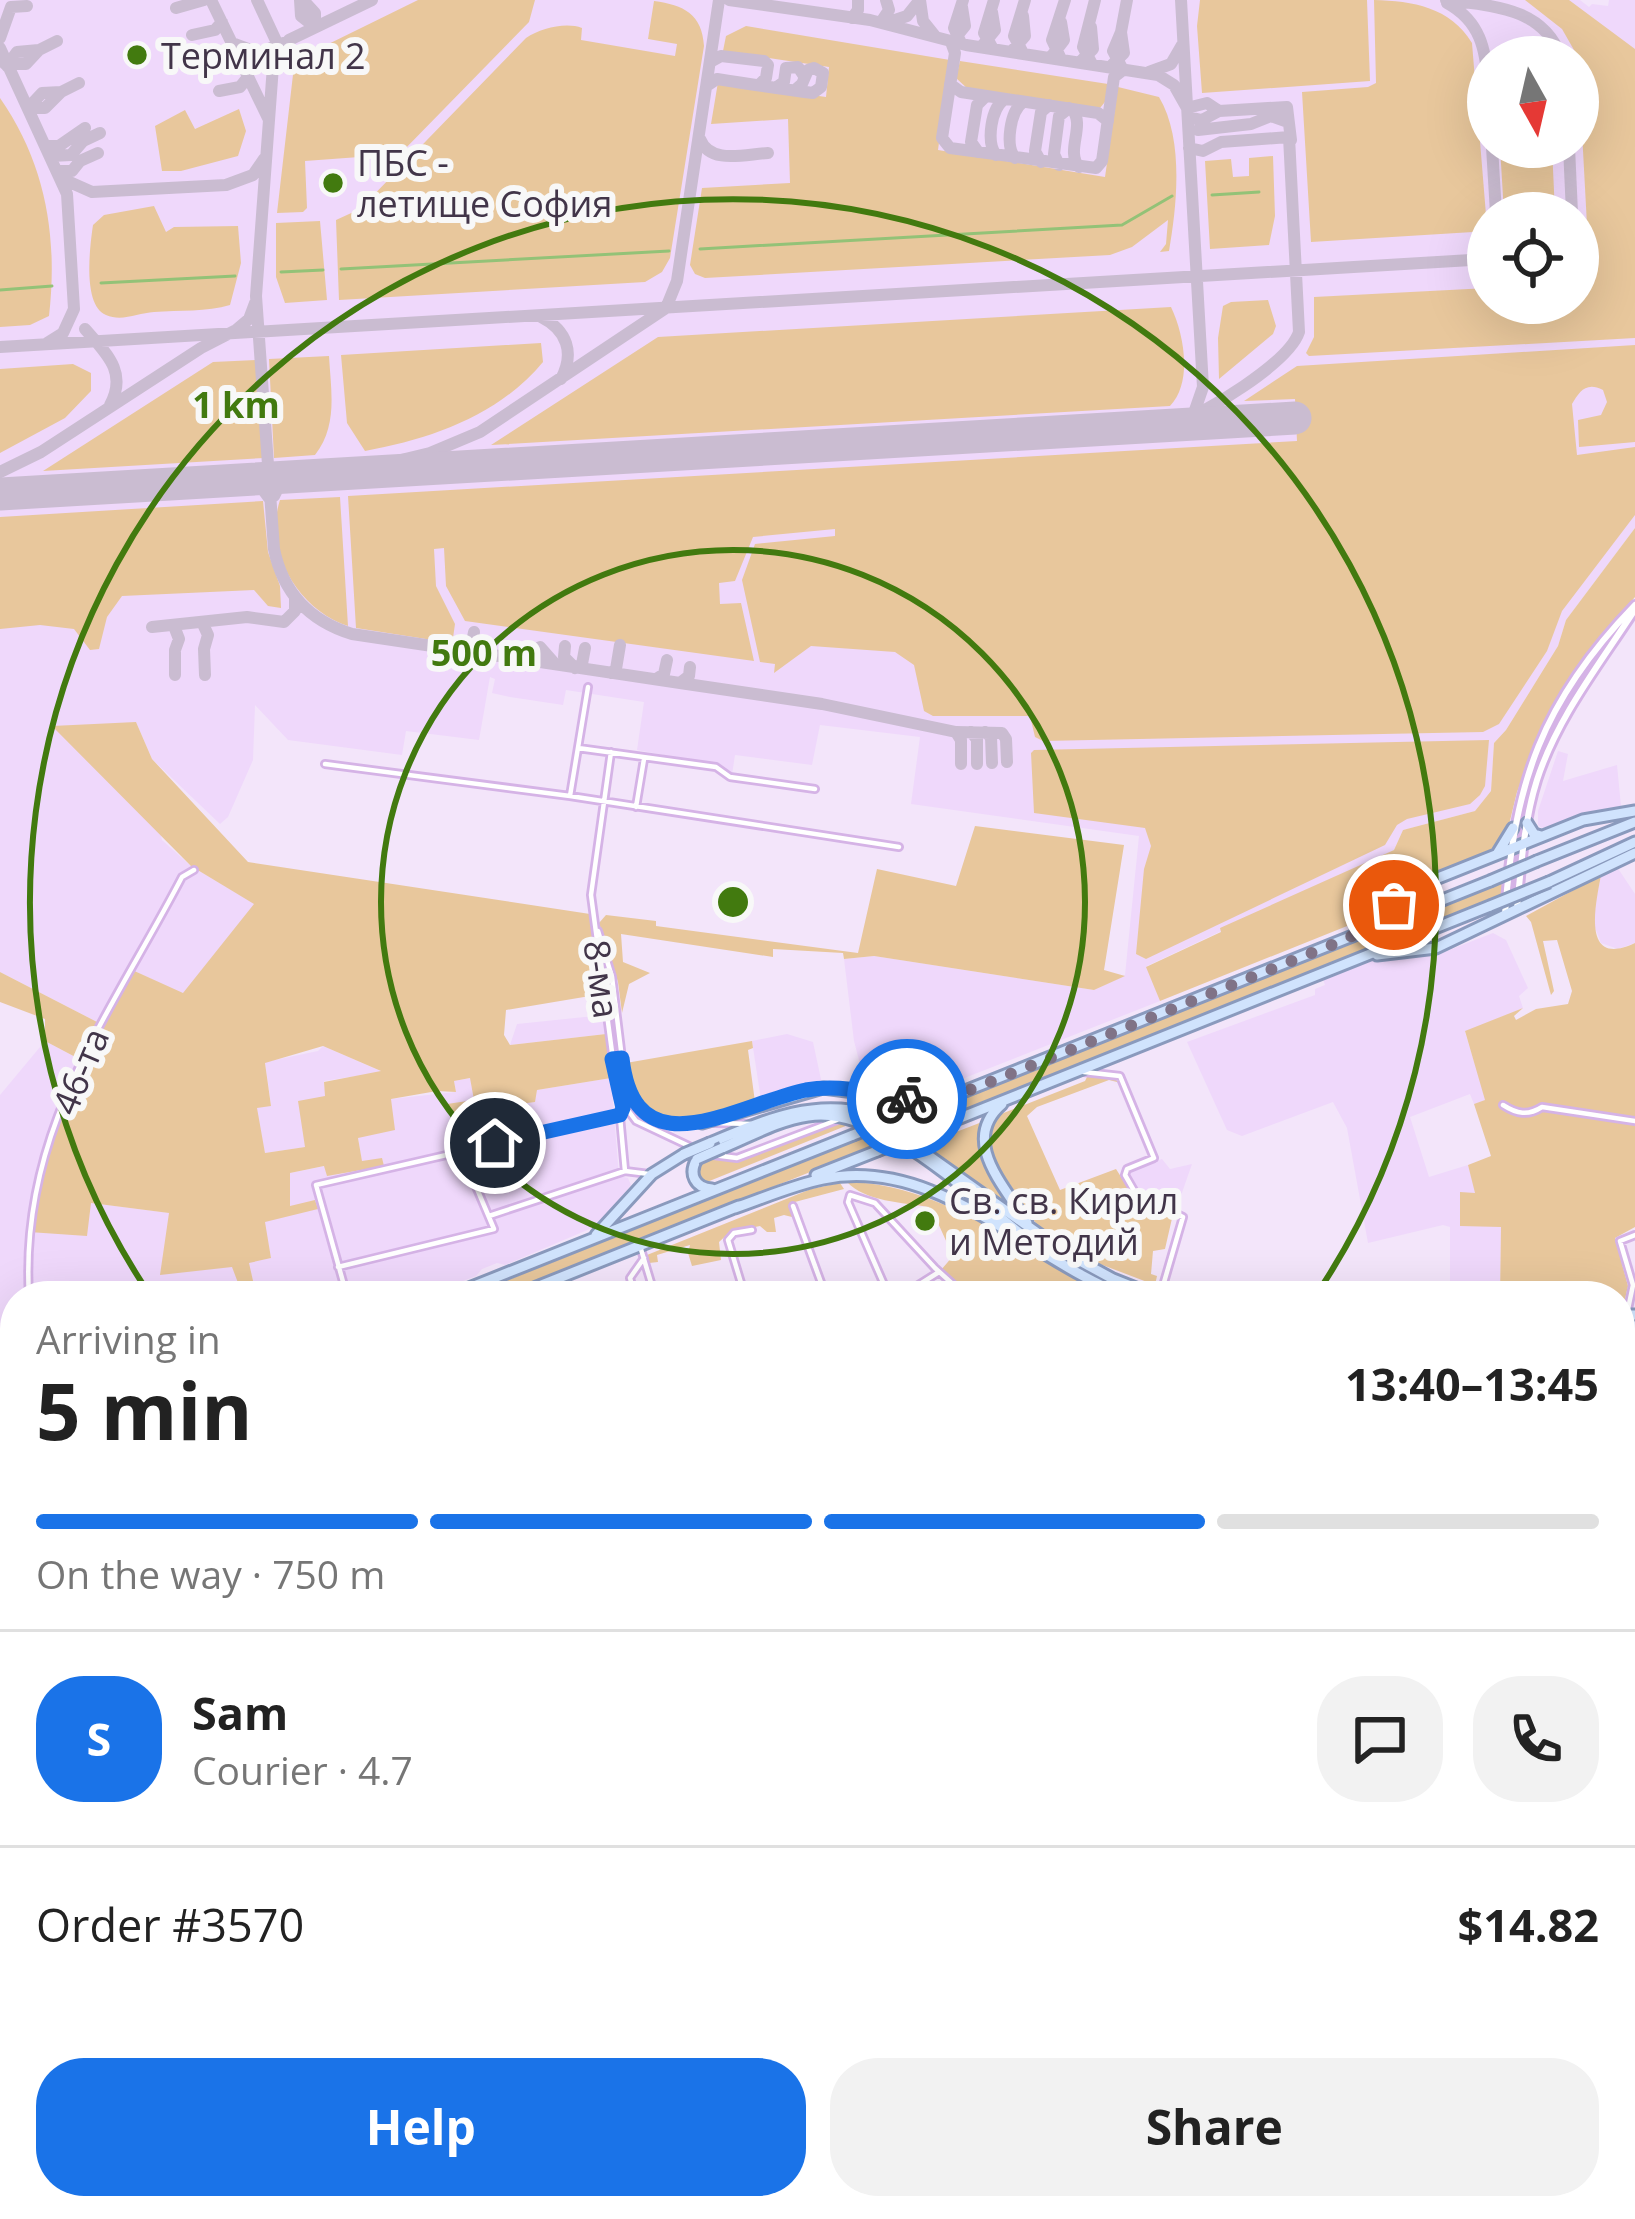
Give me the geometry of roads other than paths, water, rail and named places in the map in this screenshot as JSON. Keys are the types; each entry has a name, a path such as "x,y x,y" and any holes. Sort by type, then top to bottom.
{"main road":[{"path":"1349,938 1417,888 1598,815 1635,811"},
{"path":"486,1281 1635,822"},
{"path":"1528,823 1534,834 1547,835"},
{"path":"1491,859 1507,843 1513,828"},
{"path":"552,1281 1490,906 1635,842"},
{"path":"1509,852 1521,868"},
{"path":"1343,964 1378,954 1436,948 1635,854"},
{"path":"702,1123 823,1088 919,1100 956,1095"},
{"path":"1010,1096 990,1116 981,1137 982,1150 1031,1229"},
{"path":"590,1240 652,1174 687,1150 806,1108 846,1107 890,1124 1031,1229 1116,1281"},
{"path":"724,1188 704,1189 697,1184 692,1174 698,1159 810,1115 844,1116 867,1124 928,1163 1049,1256"},
{"path":"735,1208 823,1179 882,1177 930,1189 1097,1281"}],"street":[{"path":"1517,909 1537,781 1594,670 1635,608"},
{"path":"1505,914 1509,852 1526,775 1553,716 1607,634 1635,608"},
{"path":"570,796 587,687"},
{"path":"578,748 716,767 730,777 815,789"},
{"name":"8-ма","path":"610,752 592,878 593,914 627,1172 635,1184 634,1195"},
{"path":"636,807 645,757"},
{"path":"325,764 898,847"},
{"name":"46-та","path":"28,1281 30,1216 45,1152 89,1040 182,877 194,870"},
{"name":"8-ма","path":"593,914 612,976 626,1091 644,1114 659,1120 756,1124"},
{"path":"612,1059 622,1058"},
{"path":"1073,1071 1118,1073 1154,1154 1152,1160 1127,1168 1125,1175 1136,1194 1183,1217 1163,1281"},
{"path":"1503,1105 1514,1112 1532,1113 1542,1107 1635,1121"},
{"path":"342,1281 316,1185 621,1112 687,1150"},
{"path":"338,1267 494,1229 461,1151"},
{"path":"489,1216 627,1172 652,1174"},
{"path":"882,1281 848,1202 850,1195 875,1203 949,1281"},
{"path":"793,1206 820,1281"},
{"path":"740,1281 728,1240 734,1233 752,1230"},
{"path":"1632,1281 1620,1241 1635,1235"},
{"path":"640,1246 651,1281"},
{"path":"631,1281 644,1258"},
{"path":"925,1281 939,1272"}],"waterway":[{"path":"1212,195 1259,192"},
{"path":"700,249 1122,225 1172,196"},
{"path":"341,269 669,251"},
{"path":"281,272 323,270"},
{"path":"101,283 235,276"},
{"path":"0,290 52,286"}],"place":[{"name":"Терминал 2","path":"137,55"},
{"name":"ПБС - летище София","path":"333,183"},
{"name":"Св. св. Кирил и Методий","path":"925,1221"}]}
